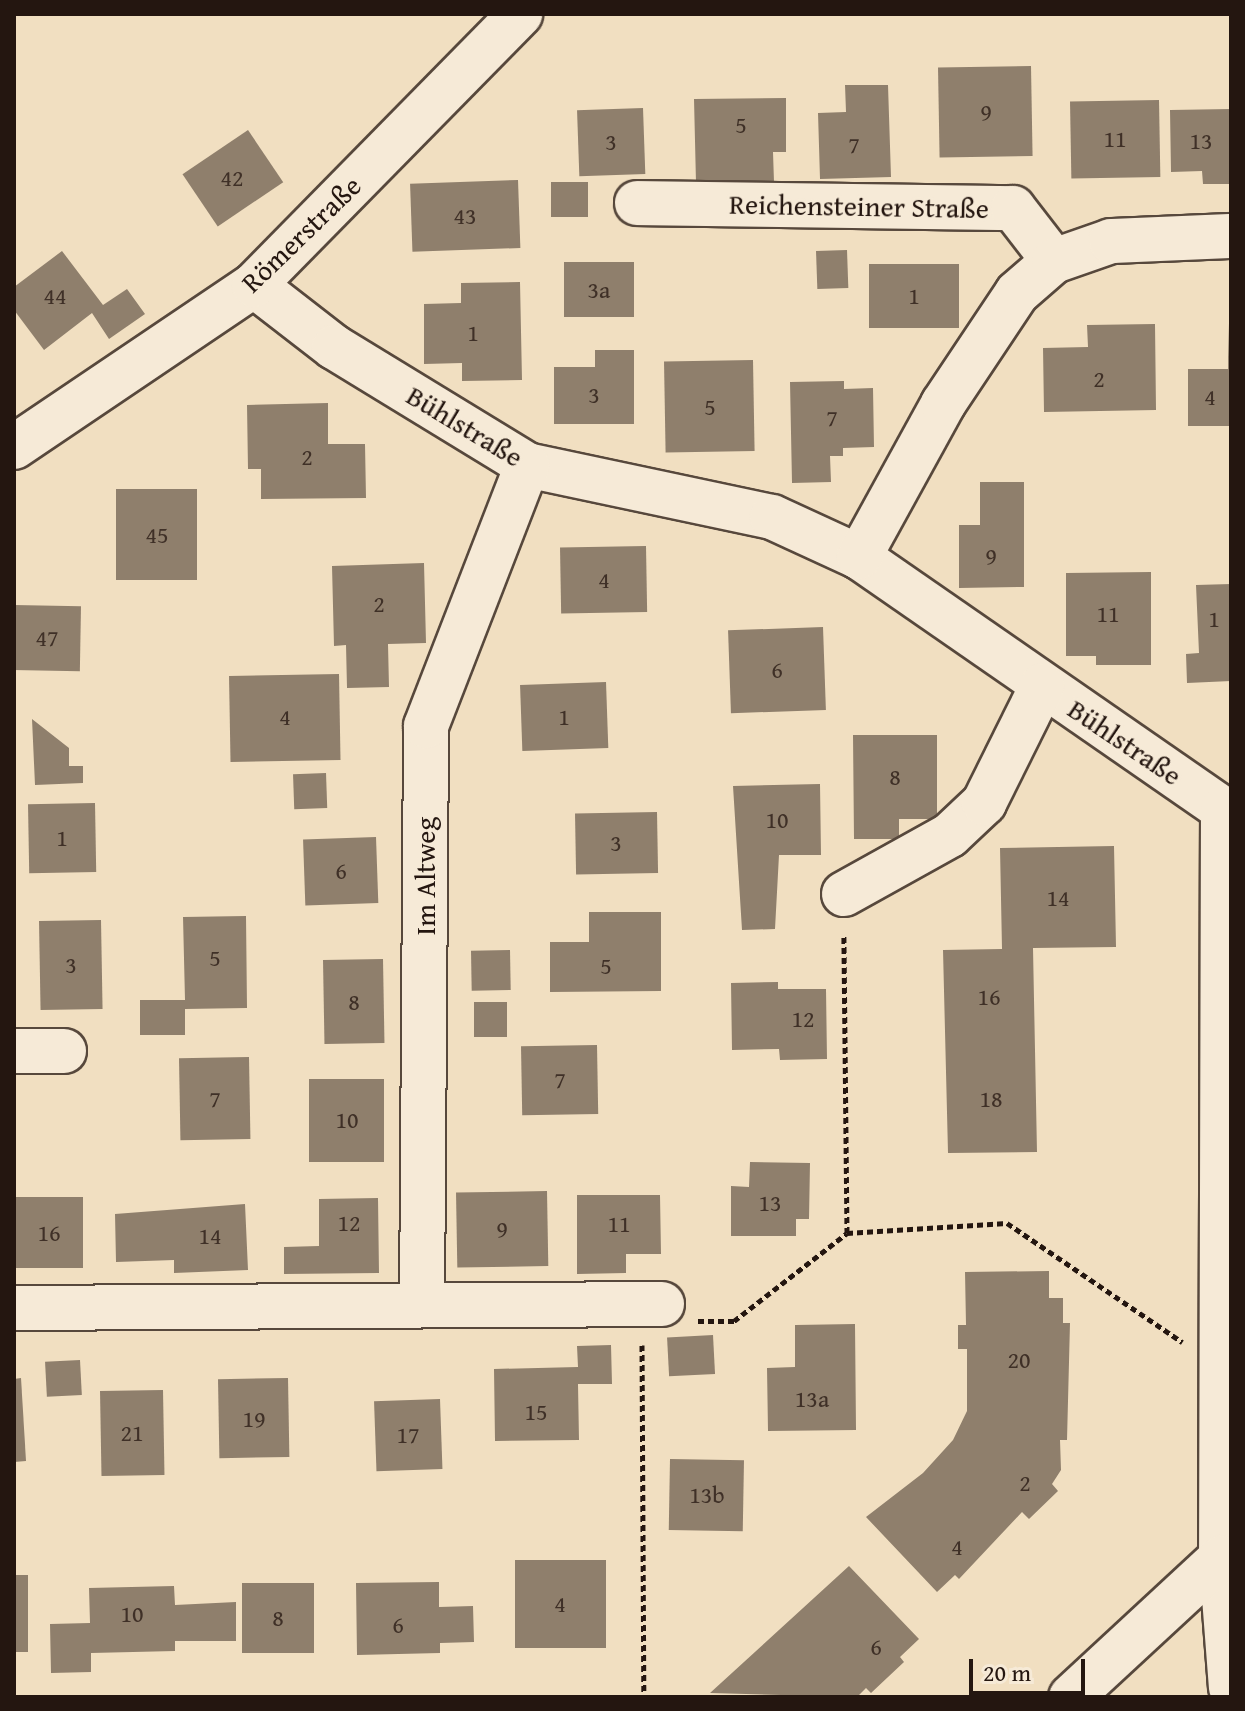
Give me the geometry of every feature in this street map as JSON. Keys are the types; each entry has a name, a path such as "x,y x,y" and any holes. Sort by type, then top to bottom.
{"street":[{"name":"Römerstraße","path":"14,447 254,285 520,14"},
{"name":"Reichensteiner Straße","path":"637,203 1013,208 1054,261"},
{"path":"859,557 943,404 1017,293 1054,261 1111,241 1231,236"},
{"name":"Bühlstraße","path":"254,285 334,347 527,465 772,517 859,557 1042,686 1227,802 1221,1558 1231,1688"},
{"name":"Im Altweg","path":"422,1305 426,726 527,465"},
{"path":"844,894 950,835 984,803 1042,686"},
{"path":"14,1051 64,1051"},
{"path":"14,1308 651,1304"},
{"path":"1071,1697 1221,1558"}],"path":[{"path":"844,894 847,1233"},
{"path":"651,1304 662,1320 734,1321 847,1233 1007,1223 1221,1369"},
{"path":"644,1697 651,1304"}],"building":[{"path":"1031,66 1033,156 940,158 938,68"},
{"path":"845,85 888,85 891,177 820,179 818,113 846,112"},
{"path":"786,98 786,152 773,152 774,182 696,183 694,99"},
{"path":"1159,100 1160,177 1071,179 1070,102"},
{"path":"643,108 645,174 579,176 577,110"},
{"path":"1231,109 1231,184 1203,184 1202,171 1171,172 1170,110"},
{"path":"248,130 283,182 218,226 183,174"},
{"path":"518,180 520,248 412,252 410,184"},
{"path":"551,182 588,182 588,217 551,217"},
{"path":"847,250 848,288 817,289 816,251"},
{"path":"62,251 103,305 127,289 145,314 109,339 92,313 44,350 14,310 14,287"},
{"path":"564,262 634,262 634,317 564,317"},
{"path":"869,264 959,264 959,328 869,328"},
{"path":"520,282 522,380 462,381 462,363 424,364 424,304 461,303 461,283"},
{"path":"1228,323 1231,426 1188,426 1188,369 1228,369"},
{"path":"1155,324 1156,410 1044,412 1043,348 1088,347 1087,325"},
{"path":"595,350 634,350 634,424 554,424 554,367 595,367"},
{"path":"753,360 755,451 666,453 664,362"},
{"path":"844,381 844,389 873,388 874,447 843,448 843,456 830,456 831,482 792,483 790,382"},
{"path":"328,403 328,444 365,444 366,498 261,499 261,469 248,469 247,405"},
{"path":"980,482 1024,482 1024,587 959,588 959,525 980,525"},
{"path":"116,489 197,489 197,580 116,580"},
{"path":"646,546 647,612 561,613 560,548"},
{"path":"424,563 426,643 388,644 389,687 347,688 346,645 334,646 332,566"},
{"path":"1151,572 1151,665 1096,665 1096,656 1066,656 1066,573"},
{"path":"1231,584 1231,681 1187,683 1186,654 1199,653 1196,585"},
{"path":"14,605 81,606 80,671 14,670"},
{"path":"823,627 826,710 731,713 728,630"},
{"path":"339,674 341,760 231,762 229,676"},
{"path":"606,682 608,748 522,751 520,685"},
{"path":"32,719 69,748 69,766 83,766 83,783 35,785"},
{"path":"853,735 937,735 937,819 899,819 899,839 854,839"},
{"path":"326,773 327,808 294,809 293,774"},
{"path":"820,784 821,855 779,855 775,929 742,930 733,786"},
{"path":"95,803 96,872 29,873 28,804"},
{"path":"657,812 658,873 576,874 575,813"},
{"path":"376,837 378,903 305,906 303,840"},
{"path":"1114,846 1116,947 1033,948 1037,1152 948,1153 943,950 1002,949 1000,848"},
{"path":"589,912 661,912 661,991 550,992 550,942 589,942"},
{"path":"246,916 247,1008 185,1009 185,1035 140,1035 140,1000 185,1000 183,917"},
{"path":"101,920 103,1009 41,1010 39,921"},
{"path":"510,950 511,990 472,991 471,951"},
{"path":"383,959 384,1043 324,1044 323,960"},
{"path":"778,982 778,989 826,989 827,1059 780,1060 779,1049 732,1050 731,983"},
{"path":"474,1002 507,1002 507,1037 474,1037"},
{"path":"597,1045 598,1114 522,1115 521,1046"},
{"path":"249,1057 250,1139 180,1140 179,1058"},
{"path":"309,1079 384,1079 384,1162 309,1162"},
{"path":"750,1162 810,1163 809,1219 796,1219 796,1236 731,1236 731,1186 749,1187"},
{"path":"547,1191 548,1266 457,1268 456,1193"},
{"path":"577,1195 660,1195 661,1254 626,1254 626,1273 577,1274"},
{"path":"14,1197 83,1197 83,1268 14,1268"},
{"path":"378,1198 379,1273 284,1274 284,1247 319,1246 319,1199"},
{"path":"245,1204 248,1270 174,1273 174,1260 116,1262 115,1214"},
{"path":"1049,1271 1049,1298 1063,1298 1063,1323 1070,1323 1067,1440 1060,1440 1061,1470 1052,1484 1058,1491 1029,1519 1022,1512 959,1579 955,1575 937,1592 866,1517 923,1473 953,1440 967,1411 967,1349 958,1349 958,1325 966,1325 965,1272"},
{"path":"855,1324 856,1430 768,1431 767,1368 795,1367 795,1325"},
{"path":"713,1335 715,1374 669,1376 667,1337"},
{"path":"611,1345 612,1384 578,1384 579,1440 495,1441 494,1369 578,1367 577,1346"},
{"path":"80,1360 82,1395 47,1397 45,1362"},
{"path":"21,1378 26,1461 14,1462 14,1379"},
{"path":"288,1378 289,1457 219,1458 218,1379"},
{"path":"163,1390 164,1475 101,1476 100,1391"},
{"path":"440,1399 442,1469 376,1471 374,1401"},
{"path":"670,1459 744,1460 743,1531 669,1530"},
{"path":"515,1560 606,1560 606,1648 515,1648"},
{"path":"849,1566 919,1639 900,1657 904,1662 871,1693 866,1688 857,1697 710,1693"},
{"path":"14,1575 28,1575 28,1652 14,1652"},
{"path":"439,1582 439,1607 473,1606 474,1642 440,1643 440,1653 357,1655 356,1583"},
{"path":"242,1583 314,1583 314,1653 242,1653"},
{"path":"174,1586 175,1605 236,1602 236,1641 175,1641 175,1651 91,1653 91,1672 51,1673 50,1624 90,1623 89,1588"}]}
